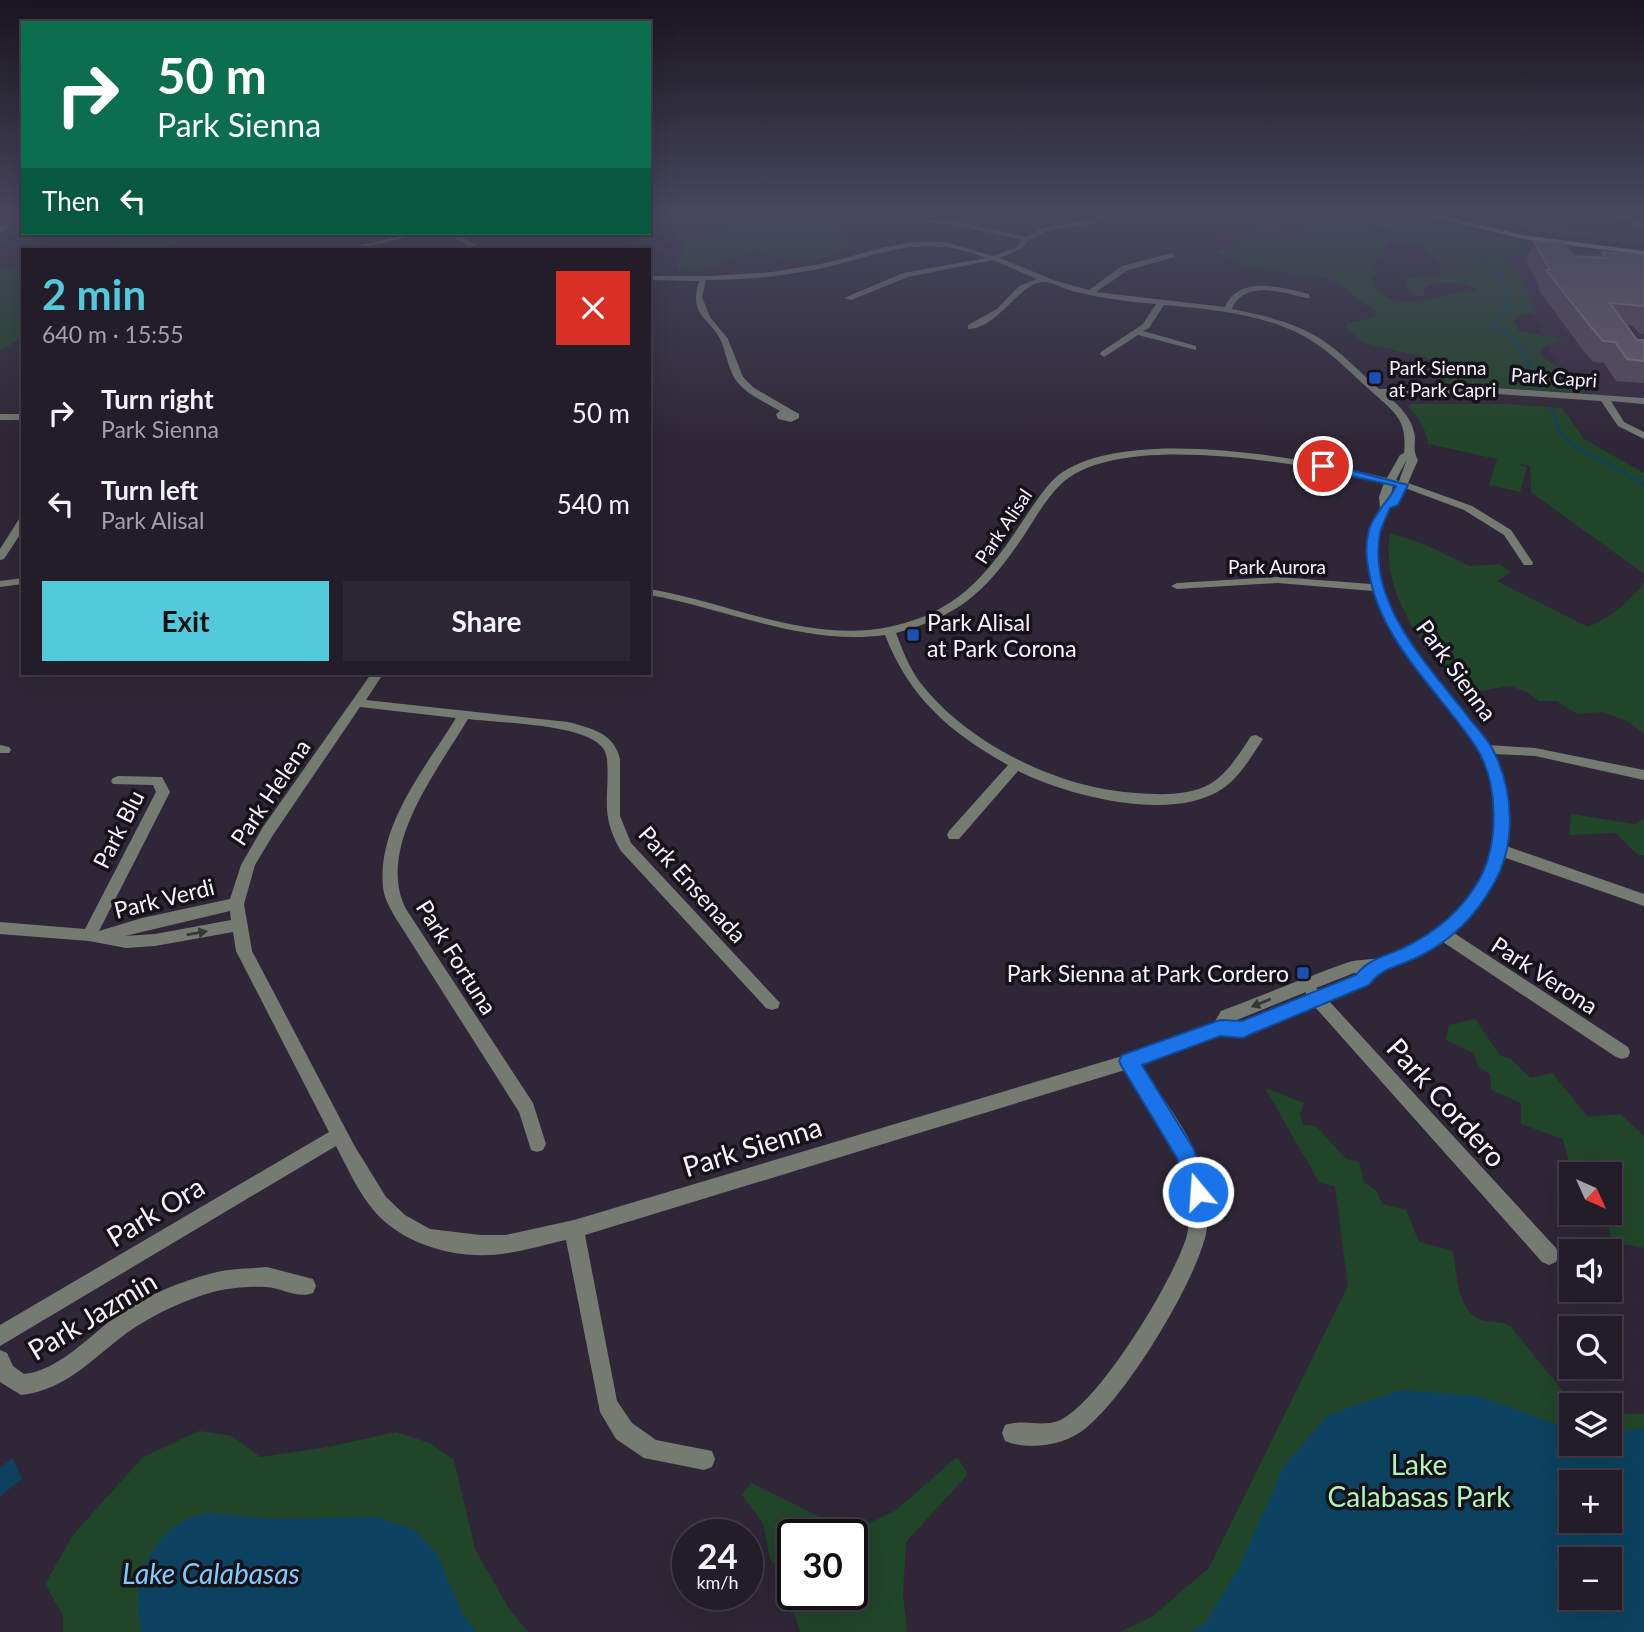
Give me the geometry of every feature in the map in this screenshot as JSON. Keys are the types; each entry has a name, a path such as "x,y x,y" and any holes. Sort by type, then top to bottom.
{"street":[{"path":"700,291 698,297 706,318 724,339 739,378 751,390 786,411"},
{"path":"849,298 866,291"},
{"path":"971,327 1000,311 1018,291"},
{"name":"Park Sienna","path":"1084,291 1267,319 1309,335 1325,345 1410,426 1412,436 1409,454 1413,460 1384,497 1386,506 1374,531 1372,556 1377,588 1391,621 1411,653 1485,748 1497,785 1502,818 1500,850 1487,881 1470,907 1443,934 1411,952 1371,968 1353,967 1227,1016 1220,1028"},
{"path":"1227,312 1229,301 1235,295 1247,291"},
{"path":"1289,291 1306,296"},
{"path":"1104,354 1153,317 1161,303"},
{"path":"1136,332 1193,348"},
{"name":"Park Capri","path":"1381,396 1644,401"},
{"path":"1606,402 1621,424 1644,436"},
{"name":"Park Capri","path":"1606,402 1644,408"},
{"path":"0,417 21,417"},
{"name":"Park Alisal","path":"651,592 801,629 840,634 888,631 924,622 955,608 976,593 991,576 1053,484 1074,470 1097,460 1135,453 1171,452 1303,462 1397,483 1450,501 1491,522 1525,550 1528,563"},
{"path":"0,557 21,524"},
{"name":"Park Aurora","path":"1177,586 1278,580 1377,588"},
{"path":"0,584 21,581"},
{"path":"888,631 910,677 928,698 987,748 1015,766 1049,782 1094,794 1130,799 1168,799 1213,789 1240,764 1256,739"},
{"name":"Park Helena","path":"340,1135 244,951 236,904 248,865 268,831 376,675"},
{"name":"Park Ensenada","path":"358,703 568,726 584,730 608,744 614,754 613,816 617,831 626,846 772,1003"},
{"name":"Park Fortuna","path":"464,715 397,830 390,863 390,889 400,913 527,1109 537,1144"},
{"path":"1485,748 1535,752 1644,775"},
{"path":"954,835 1015,766"},
{"name":"Park Blu","path":"96,936 163,792 157,780 118,781"},
{"path":"1500,850 1644,900"},
{"name":"Park Verdi","path":"96,936 236,904"},
{"name":"Park Verdi","path":"0,928 140,942 238,925"},
{"name":"Park Verona","path":"1443,934 1622,1052"},
{"name":"Park Sienna","path":"340,1135 379,1203 398,1222 428,1238 457,1244 506,1244 574,1229 1129,1061 1220,1028 1243,1030 1362,980 1371,968"},
{"name":"Park Cordero","path":"1305,985 1549,1255"},
{"path":"1013,1433 1062,1431 1090,1412 1124,1369 1184,1270 1197,1235 1198,1192 1186,1154 1129,1061"},
{"name":"Park Ora","path":"0,1336 340,1135"},
{"path":"574,1229 607,1405 624,1431 652,1450 704,1459"},
{"name":"Park Jazmin","path":"0,1360 5,1373 21,1385 40,1383 63,1370 128,1320 167,1300 214,1282 267,1277 306,1286"}],"shaded area":[{"path":"1520,291 1644,291 1644,405 1574,400"}],"green space":[{"path":"0,291 21,291 21,338 0,351"},
{"path":"1348,291 1379,291 1386,297 1409,302 1467,291 1527,291 1537,313 1521,315 1513,321 1520,331 1558,339 1559,342 1541,348 1541,356 1565,372 1576,373 1586,389 1583,393 1445,384 1439,379 1439,375 1427,370 1426,363 1430,361 1429,358 1364,343 1345,328 1348,323 1373,318 1377,312"},
{"path":"1410,291 1423,291 1426,295 1417,296"},
{"path":"1410,404 1507,404 1562,408 1584,439 1644,473 1644,574 1531,492 1530,466 1514,463 1527,467 1520,492 1489,485 1497,459 1428,444 1426,433 1408,407"},
{"path":"1390,533 1424,544 1469,566 1499,564 1511,572 1497,581 1588,627 1619,609 1644,582 1644,734 1629,722 1603,712 1577,714 1557,701 1539,701 1527,692 1510,686 1480,691 1457,689 1418,635 1398,597 1391,577"},
{"path":"1571,814 1635,824 1644,818 1644,855 1638,855 1616,833 1569,835"},
{"path":"1475,1019 1500,1055 1511,1059 1530,1078 1552,1073 1588,1117 1620,1114 1644,1136 1644,1248 1622,1244 1622,1239 1611,1239 1608,1225 1622,1225 1622,1162 1569,1162 1563,1139 1521,1124 1521,1103 1491,1090 1490,1074 1478,1067 1474,1053 1446,1040 1449,1025"},
{"name":"Lake Calabasas Park","path":"1265,1088 1304,1103 1300,1114 1303,1125 1316,1126 1346,1159 1359,1162 1364,1182 1376,1190 1382,1204 1406,1210 1419,1242 1453,1251 1459,1289 1471,1314 1479,1319 1511,1327 1564,1393 1559,1393 1559,1456 1622,1456 1622,1414 1644,1414 1644,1632 1120,1632 1153,1616 1209,1568 1348,1286 1335,1187 1319,1182"},
{"path":"199,1431 232,1436 260,1457 328,1447 396,1432 430,1443 454,1460 475,1549 509,1609 528,1632 63,1632 63,1616 45,1584 73,1535 143,1457"},
{"path":"957,1457 968,1474 906,1542 903,1595 907,1632 800,1632 793,1610 868,1610 868,1524 895,1511"},
{"path":"751,1483 824,1519 777,1519 777,1566 770,1558 763,1519 760,1519 742,1495"}],"water":[{"name":"Lake Calabasas Park","path":"1400,1390 1479,1396 1559,1426 1559,1456 1622,1456 1622,1432 1644,1428 1644,1632 1191,1632 1206,1622 1240,1565 1284,1466 1328,1415"},
{"path":"13,1458 22,1479 0,1496 0,1468"},
{"name":"Lake Calabasas","path":"208,1513 271,1519 376,1517 414,1529 437,1554 463,1615 477,1632 141,1632 138,1599 144,1569 150,1555 168,1532 180,1523"}],"building":[{"path":"1563,291 1644,291 1644,306 1610,303 1637,340 1644,340 1644,361 1627,359 1615,342 1603,341"}],"waterway":[{"path":"1506,291 1509,305 1492,325 1515,340 1528,361"},
{"path":"1528,363 1539,388"},
{"path":"1551,409 1562,435 1576,447 1644,484"}],"place":[{"name":"Park Sienna at Park Capri","path":"1375,378"},
{"name":"Park Alisal at Park Corona","path":"913,635"},
{"name":"Park Sienna at Park Cordero","path":"1303,973"}],"route":[{"path":"1198,1192 1186,1154 1129,1061 1220,1028 1243,1030 1318,1000 1362,980 1371,968 1411,952 1443,934 1470,907 1487,881 1500,850 1502,818 1497,785 1485,748 1411,653 1391,621 1377,588 1372,556 1374,531 1386,506 1394,503 1402,485 1323,466"}]}
